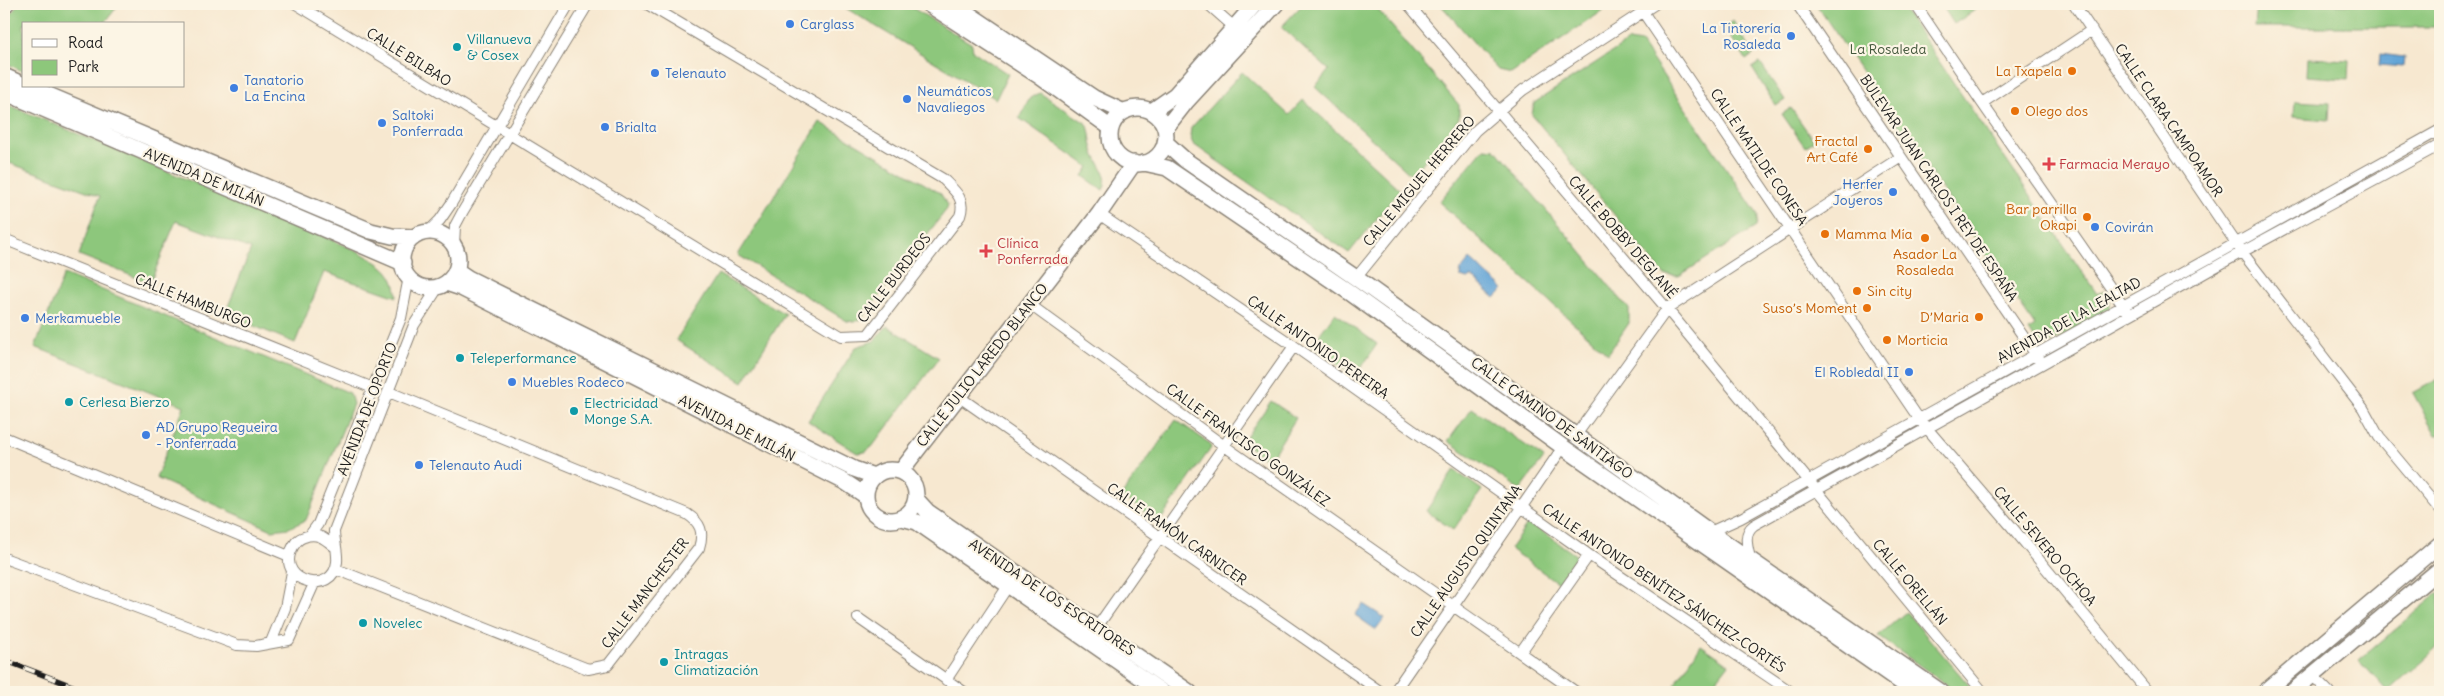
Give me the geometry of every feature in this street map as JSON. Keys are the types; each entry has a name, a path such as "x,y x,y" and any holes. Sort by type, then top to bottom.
{"street":[{"name":"CALLE BILBAO","path":"296,4 508,134"},
{"path":"421,235 443,235 454,245 458,254 456,270 443,284 423,286 409,277 403,263 405,248 421,235 440,220 451,204 570,4"},
{"path":"454,245 455,226 508,134 588,4"},
{"name":"CALLE BURDEOS","path":"508,134 841,336 868,335 960,216 962,209 960,196 943,179 648,4"},
{"path":"928,4 1039,76 1111,128"},
{"path":"954,4 1094,98 1124,112"},
{"path":"1208,4 1234,27"},
{"path":"1152,111 1175,95 1255,4"},
{"path":"1165,135 1158,116 1152,111 1142,108 1124,112 1118,116 1111,128 1113,148 1122,158 1139,163 1154,159 1161,151 1165,135 1186,102 1276,4"},
{"name":"CALLE BOBBY DEGLANÉ","path":"1408,4 1667,310 1815,490"},
{"name":"CALLE MIGUEL HERRERO","path":"1356,278 1476,131 1523,90 1655,4"},
{"name":"BULEVAR JUAN CARLOS I REY DE ESPAÑA","path":"1796,4 2038,359"},
{"path":"1915,4 2126,311"},
{"name":"CALLE CLARA CAMPOAMOR","path":"2074,4 2242,252"},
{"name":"CALLE MATILDE CONESA","path":"1643,12 1918,419"},
{"path":"1982,104 2092,30"},
{"name":"AVENIDA DE MILÁN","path":"4,76 22,85"},
{"name":"AVENIDA DE MILÁN","path":"30,88 371,231 392,236 421,235"},
{"name":"AVENIDA DE MILÁN","path":"4,92 403,263"},
{"name":"AVENIDA DE LA LEALTAD","path":"2126,311 2236,243 2440,130"},
{"name":"CALLE CAMINO DE SANTIAGO","path":"1165,135 1185,160 1356,278 1710,532 1941,692"},
{"name":"AVENIDA DE LA LEALTAD","path":"1710,532 1741,518 1918,419 2038,359 2126,311 2242,252 2440,145"},
{"path":"1576,435 1667,310 1901,157"},
{"name":"CALLE CAMINO DE SANTIAGO","path":"1139,163 1167,168 1349,292 1563,446 1915,692"},
{"name":"CALLE JULIO LAREDO BLANCO","path":"901,471 1139,163"},
{"name":"CALLE ANTONIO PEREIRA","path":"1099,214 1294,346 1521,506"},
{"name":"CALLE HAMBURGO","path":"4,239 373,388"},
{"path":"2242,252 2363,408 2379,437 2440,510"},
{"name":"AVENIDA DE MILÁN","path":"456,270 468,278 552,320 854,469 874,476"},
{"name":"AVENIDA DE OPORTO","path":"310,535 318,524 401,318 409,277"},
{"name":"AVENIDA DE MILÁN","path":"443,284 461,288 845,482 866,496"},
{"name":"AVENIDA DE OPORTO","path":"335,547 334,531 414,325 443,284"},
{"name":"CALLE FRANCISCO GONZÁLEZ","path":"1030,304 1223,445 1576,692"},
{"path":"1097,627 1294,346"},
{"name":"AVENIDA DE LA LEALTAD","path":"1750,558 1746,545 1748,529 1926,428 2038,359"},
{"name":"CALLE MANCHESTER","path":"336,569 588,669 608,665 699,548 702,538 701,527 695,519 687,514 389,392"},
{"name":"CALLE RAMÓN CARNICER","path":"958,396 1381,692"},
{"name":"CALLE SEVERO OCHOA","path":"1918,419 2011,526 2148,692"},
{"path":"4,437 289,556"},
{"name":"CALLE AUGUSTO QUINTANA","path":"1394,692 1563,446"},
{"path":"884,470 901,471 915,484 917,500 913,509 902,518 893,520 879,517 870,509 866,496 868,484 874,476 884,470"},
{"name":"CALLE ORELLÁN","path":"1815,490 1983,692"},
{"name":"AVENIDA DE LOS ESCRITORES","path":"917,500 928,512 1189,692"},
{"name":"CALLE ANTONIO BENÍTEZ SÁNCHEZ-CORTÉS","path":"1521,506 1589,555 1792,692"},
{"name":"AVENIDA DE LOS ESCRITORES","path":"902,518 917,522 1162,692"},
{"path":"272,642 285,608 292,572 289,556 294,544 300,538 310,535 323,537 335,547 338,559 336,569 328,579 314,584 302,580 292,572"},
{"path":"2265,692 2440,544"},
{"path":"1520,653 1589,555"},
{"path":"4,558 237,645 256,646 289,640 314,584"},
{"path":"2296,691 2312,675 2440,569"},
{"path":"946,680 1008,586"},
{"path":"858,618 964,692"},
{"path":"2312,675 2329,692"}],"green space":[{"path":"18,4 119,4 106,22 22,22 22,71 4,60 4,24"},
{"path":"839,4 906,4 972,44 973,51 1008,74 996,99"},
{"path":"1303,4 1373,4 1459,105 1459,118 1412,176 1315,87 1329,70 1281,27"},
{"path":"1440,4 1613,4 1511,73 1498,70"},
{"name":"La Rosaleda","path":"1816,4 1900,4 2097,294 2104,290 2110,298 2110,308 2045,346 2037,343 2029,330 2035,326"},
{"path":"1941,4 1979,4 1978,8 1954,24"},
{"path":"2257,4 2440,4 2440,27 2255,27"},
{"path":"1733,21 1754,54 1746,60 1724,27"},
{"path":"1629,41 1641,43 1758,215 1756,227 1679,276 1664,275 1532,115 1534,103"},
{"path":"2308,58 2349,60 2348,79 2307,76"},
{"path":"1760,63 1785,100 1776,106 1752,68"},
{"path":"1242,72 1289,115 1303,100 1400,190 1349,253 1193,144 1190,136 1191,128"},
{"path":"1040,93 1087,124 1093,150 1104,174 1105,184 1103,190 1083,176 1089,167 1019,118 1030,98"},
{"path":"2295,101 2330,103 2329,120 2294,117"},
{"path":"4,103 358,251 385,268 393,280 397,297 324,272 295,343 225,314 251,249 176,221 150,283 79,255 100,196 4,161"},
{"path":"1791,108 1814,141 1805,147 1782,114"},
{"path":"820,122 940,193 948,205 947,209 862,318 855,322 847,321 738,255"},
{"path":"1484,148 1495,149 1629,309 1629,323 1608,354 1439,202"},
{"path":"64,274 350,393 353,404 306,520 289,528 272,530 156,478 184,406 35,347"},
{"path":"718,274 785,314 743,382 676,340"},
{"path":"1335,313 1377,344 1356,376 1311,346"},
{"path":"887,326 939,358 872,447 865,452 857,453 808,421 856,347 874,341"},
{"path":"2440,378 2440,435 2436,435 2413,393"},
{"path":"1271,401 1296,418 1269,461 1246,444 1244,440"},
{"path":"1472,408 1544,458 1520,490 1448,441"},
{"path":"1176,420 1209,443 1211,448 1162,518 1157,520 1121,496"},
{"path":"1454,470 1482,490 1453,530 1426,511"},
{"path":"1529,522 1577,556 1558,583 1510,549"},
{"path":"2440,592 2440,645 2388,692 2359,660"},
{"path":"1906,612 1975,692 1957,692 1878,636"},
{"path":"1701,645 1729,664 1707,692 1687,692 1675,684"}],"water":[{"path":"2380,54 2404,57 2403,67 2379,65"},
{"path":"1470,259 1504,289 1495,298 1472,277 1467,279 1461,277 1460,271"},
{"path":"1363,604 1385,618 1376,630 1355,615"}],"railway":[{"path":"4,660 88,692"}],"place":[{"name":"Carglass","path":"790,24"},
{"name":"La Tintorería Rosaleda","path":"1791,36"},
{"name":"Villanueva & Cosex","path":"457,47"},
{"name":"La Txapela","path":"2072,71"},
{"name":"Telenauto","path":"655,73"},
{"name":"Tanatorio La Encina","path":"234,88"},
{"name":"Neumáticos Navaliegos","path":"907,99"},
{"name":"Olego dos","path":"2015,111"},
{"name":"Saltoki Ponferrada","path":"382,123"},
{"name":"Brialta","path":"605,127"},
{"name":"Fractal Art Café","path":"1868,149"},
{"name":"Farmacia Merayo","path":"2049,164"},
{"name":"Herfer Joyeros","path":"1893,192"},
{"name":"Bar parrilla Okapi","path":"2087,217"},
{"name":"Covirán","path":"2095,227"},
{"name":"Mamma Mía","path":"1825,234"},
{"name":"Asador La Rosaleda","path":"1925,238"},
{"name":"Clínica Ponferrada","path":"986,251"},
{"name":"Sin city","path":"1857,291"},
{"name":"Suso’s Moment","path":"1867,308"},
{"name":"D’Maria","path":"1979,317"},
{"name":"Merkamueble","path":"25,318"},
{"name":"Morticia","path":"1887,340"},
{"name":"Teleperformance","path":"460,358"},
{"name":"El Robledal II","path":"1909,372"},
{"name":"Muebles Rodeco","path":"512,382"},
{"name":"Cerlesa Bierzo","path":"69,402"},
{"name":"Electricidad Monge S.A.","path":"574,411"},
{"name":"AD Grupo Regueira - Ponferrada","path":"146,435"},
{"name":"Telenauto Audi","path":"419,465"},
{"name":"Novelec","path":"363,623"},
{"name":"Intragas Climatización","path":"664,662"}]}
